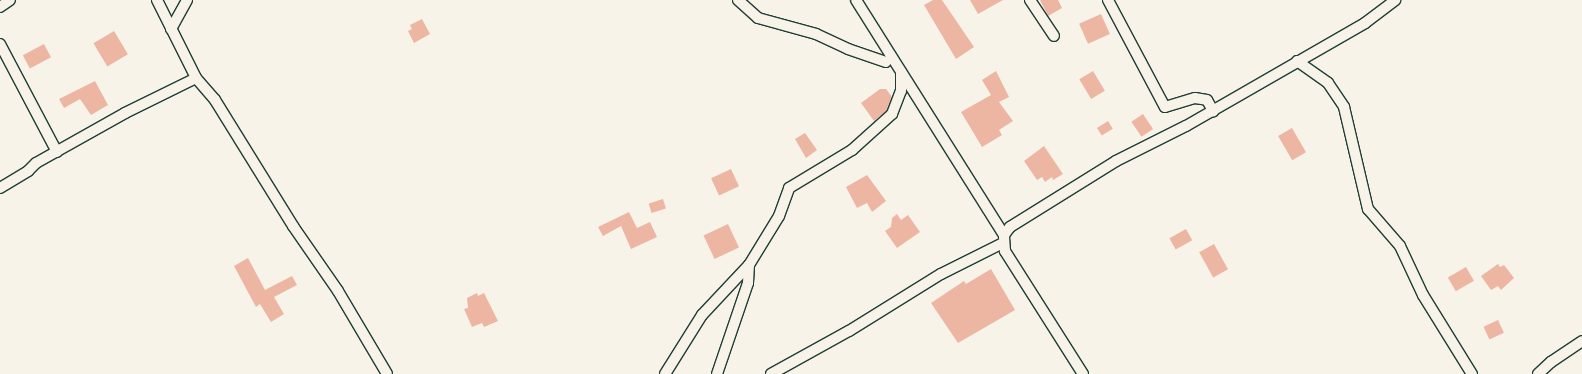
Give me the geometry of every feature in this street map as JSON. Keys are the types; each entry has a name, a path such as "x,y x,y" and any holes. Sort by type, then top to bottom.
{"street":[{"path":"0,7 10,0"},
{"path":"157,0 196,78 215,100 293,226 338,291 387,374"},
{"path":"171,29 187,0"},
{"path":"738,0 758,18 816,34 859,54 886,62"},
{"path":"856,0 1004,239 1005,251 1083,374"},
{"path":"1030,0 1054,36"},
{"path":"1108,0 1165,107 1195,98 1207,100 1213,111"},
{"path":"771,374 850,330 940,274 1004,239 1021,219 1116,161 1213,111 1365,23 1395,0"},
{"path":"0,44 57,152"},
{"path":"1297,61 1328,82 1344,107 1368,209 1400,246 1423,295 1472,374"},
{"path":"665,374 702,316 749,265 779,216 789,188 852,150 892,114 900,91 901,72"},
{"path":"0,188 57,152 125,114 196,78"},
{"path":"717,374 748,284 749,265"},
{"path":"1538,374 1550,362 1582,341"}],"building":[{"path":"933,0 942,0 974,47 956,59 924,5"},
{"path":"970,0 1003,0 978,14"},
{"path":"1040,0 1058,0 1062,8 1048,16"},
{"path":"1101,14 1110,34 1088,44 1079,24"},
{"path":"422,19 430,34 414,43 408,31 412,29 410,25"},
{"path":"114,31 128,54 107,67 93,43"},
{"path":"44,44 51,57 30,69 23,55"},
{"path":"996,71 1009,97 999,102 1013,121 999,130 1002,135 982,147 961,112 991,95 982,80"},
{"path":"1093,71 1105,91 1091,99 1079,79"},
{"path":"95,81 108,105 91,115 80,99 64,108 59,99"},
{"path":"880,89 886,89 892,97 887,110 874,121 861,103"},
{"path":"1143,114 1153,129 1141,137 1131,122"},
{"path":"1108,121 1113,129 1102,136 1097,128"},
{"path":"1292,128 1306,152 1292,160 1278,136"},
{"path":"805,133 817,150 806,158 795,139"},
{"path":"1044,146 1063,174 1053,180 1052,177 1045,182 1042,177 1037,180 1024,161"},
{"path":"731,169 739,186 719,196 711,178"},
{"path":"867,175 886,201 872,212 867,203 857,208 846,187"},
{"path":"663,199 666,209 652,213 649,203"},
{"path":"629,212 637,228 650,222 657,237 631,249 621,226 603,236 598,227"},
{"path":"897,214 901,220 908,215 920,232 897,248 885,231 891,227 892,218"},
{"path":"728,224 739,248 715,259 704,235"},
{"path":"1186,229 1192,240 1176,250 1169,238"},
{"path":"1214,244 1228,269 1213,278 1199,252"},
{"path":"248,258 265,290 292,276 297,285 274,297 284,314 271,322 260,304 256,307 234,266"},
{"path":"1498,264 1500,267 1504,265 1514,278 1501,290 1498,286 1491,290 1481,276"},
{"path":"1466,267 1474,281 1456,291 1448,278"},
{"path":"991,269 1015,310 958,343 931,303 964,281 966,284"},
{"path":"477,293 478,296 484,293 498,321 484,327 482,323 472,327 464,309 468,308 467,298"},
{"path":"1498,320 1504,333 1489,339 1483,327"}]}
